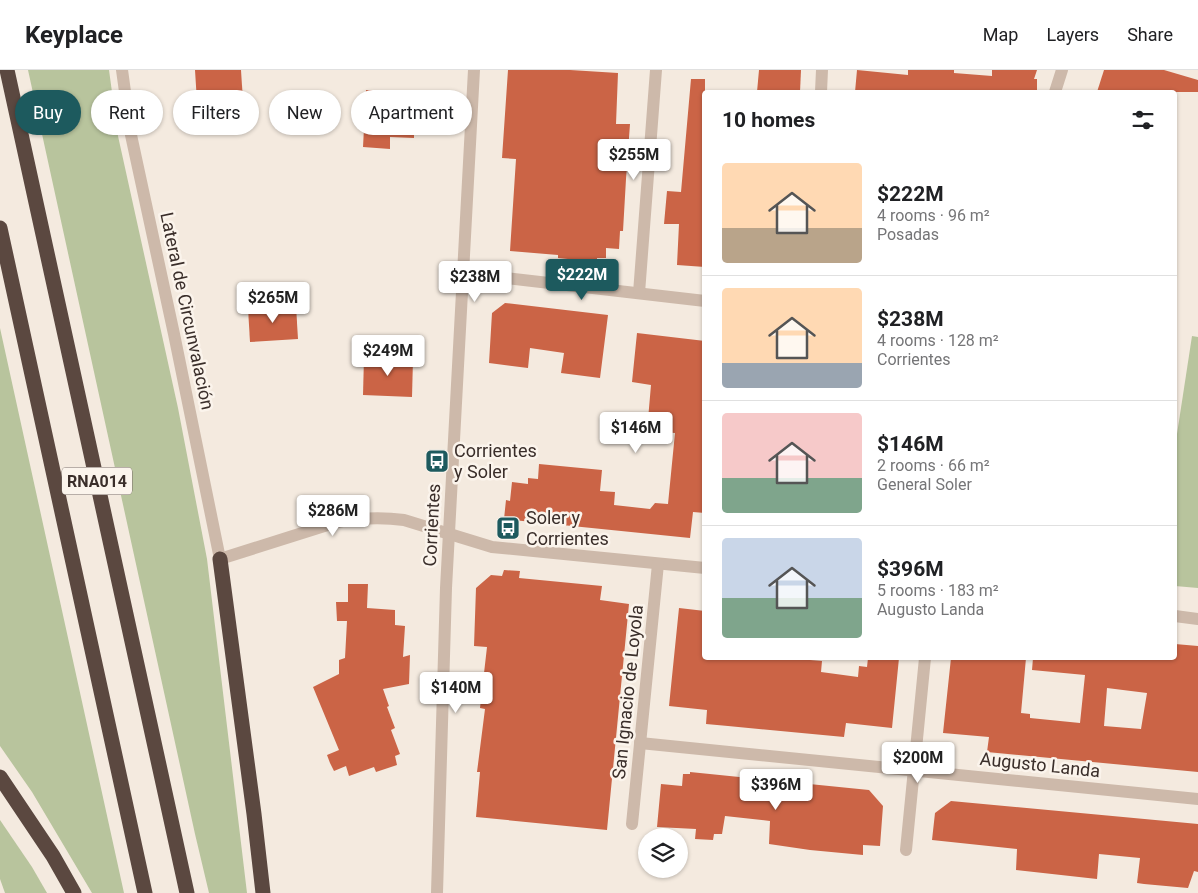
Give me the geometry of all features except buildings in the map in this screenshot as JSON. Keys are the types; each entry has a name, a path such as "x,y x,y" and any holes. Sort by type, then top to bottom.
{"highway":[{"name":"RNA014","path":"7,70 187,893"},
{"name":"RNA014","path":"0,228 145,893"},
{"path":"220,559 263,893"},
{"path":"0,777 53,856 74,893"}],"street":[{"name":"Lateral de Circunvalación","path":"122,70 131,135 220,559"},
{"name":"Corrientes","path":"437,893 449,534 474,70"},
{"path":"639,294 656,70"},
{"path":"820,90 822,70"},
{"path":"1056,90 1062,70"},
{"path":"463,273 702,301"},
{"path":"220,559 324,526 352,520 404,520 492,546 702,568"},
{"name":"San Ignacio de Loyola","path":"632,824 658,564"},
{"path":"1177,616 1198,619"},
{"path":"906,850 925,660"},
{"name":"Augusto Landa","path":"640,743 1198,798"}],"green space":[{"path":"28,70 109,70 112,90 91,90 91,135 118,135 178,408 207,559 247,893 209,893 42,135 81,135 81,90 32,90"},
{"path":"0,328 124,893 92,893 32,792 0,746"},
{"path":"1192,336 1198,337 1198,588 1177,586 1177,434"},
{"path":"0,820 47,893 5,893 0,879"}],"place":[{"name":"Corrientes y Soler","path":"437,461"},
{"name":"Soler y Corrientes","path":"508,528"}]}
